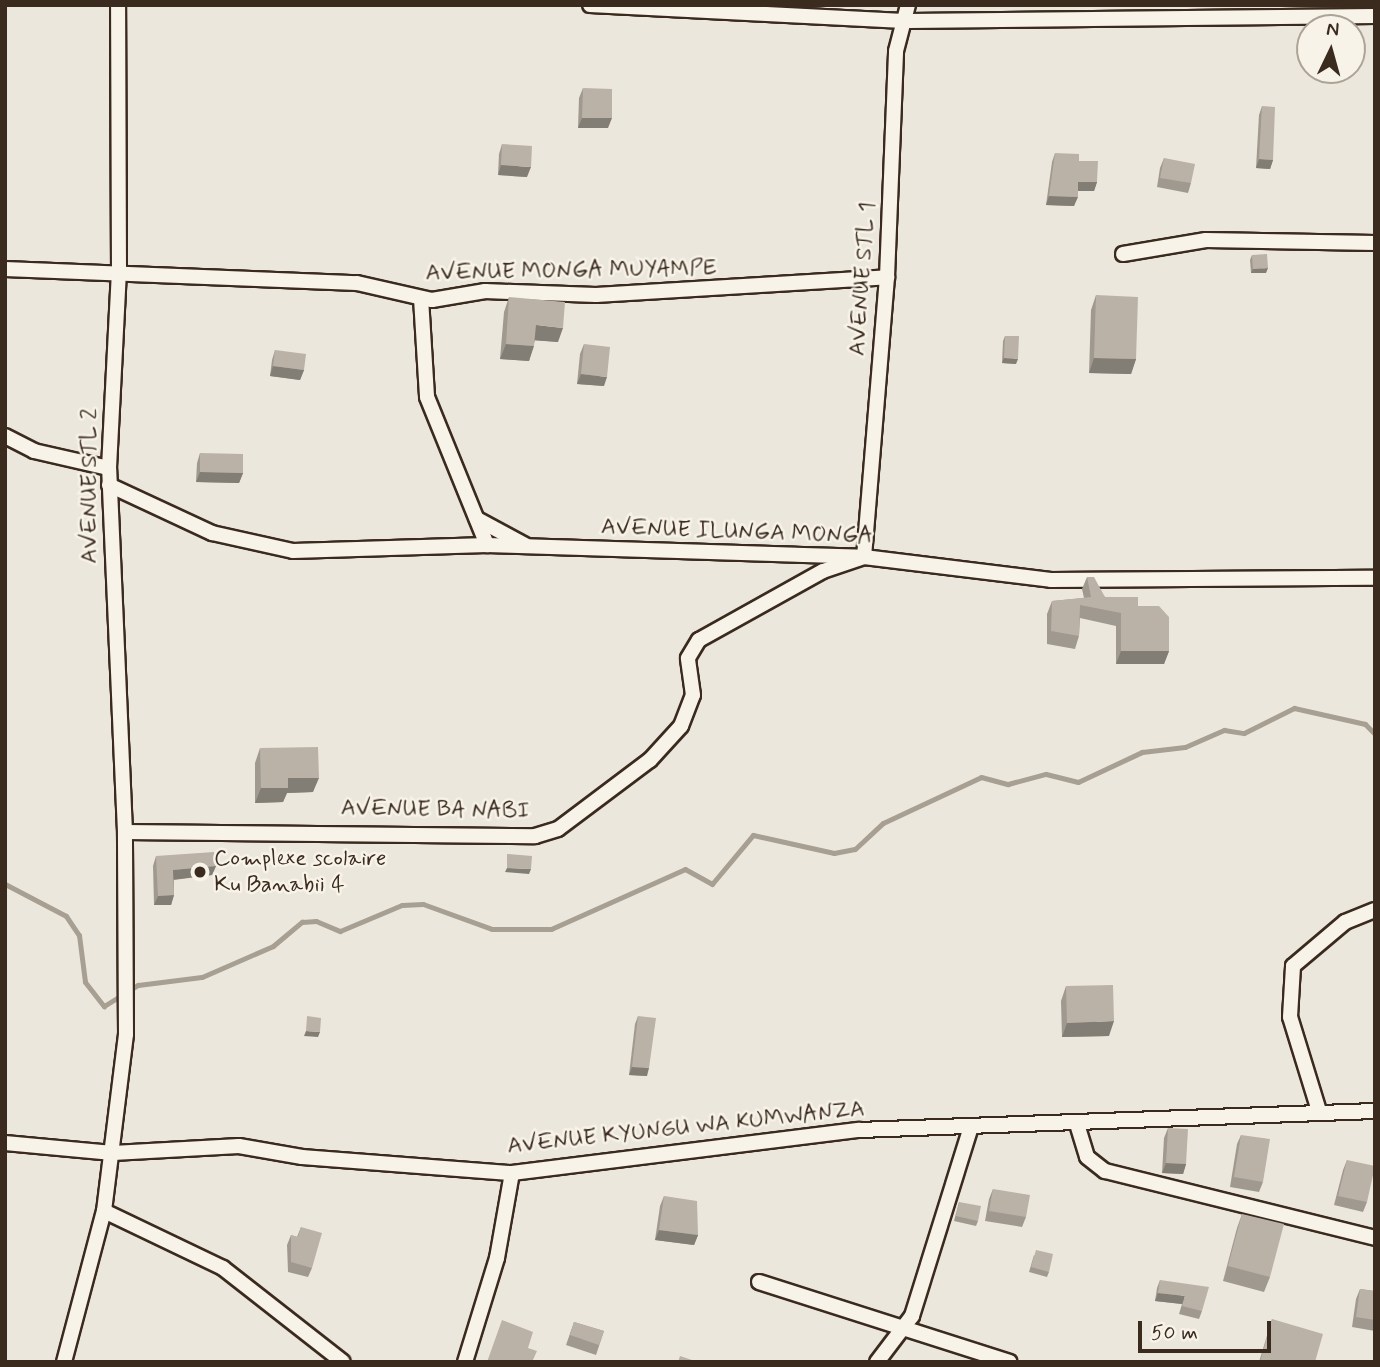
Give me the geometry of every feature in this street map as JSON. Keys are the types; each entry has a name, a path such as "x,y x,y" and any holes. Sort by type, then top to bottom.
{"street":[{"name":"AVENUE STL 2","path":"113,1153 126,1034 127,967 125,832 109,485 119,271 118,5"},
{"path":"590,5 909,21 1375,16"},
{"name":"AVENUE STL 1","path":"864,557 887,277 896,51 909,21 908,5"},
{"path":"1123,254 1206,240 1375,243"},
{"name":"AVENUE MONGA MUYAMPE","path":"5,269 119,271 357,282 421,298 485,291 716,291 887,277"},
{"path":"421,298 427,397 487,545"},
{"path":"5,436 34,451 109,468"},
{"name":"AVENUE ILUNGA MONGA","path":"109,485 250,545 293,551 487,545 864,557 1051,580 1375,578"},
{"path":"477,519 528,547"},
{"name":"AVENUE BA NABI","path":"125,832 535,836 558,829 650,760 681,726 693,695 688,658 699,640 823,571 864,557"},
{"path":"1319,1111 1290,1017 1293,966 1345,922 1375,910"},
{"name":"AVENUE KYUNGU WA KUMWANZA","path":"5,1143 113,1153 239,1146 302,1157 512,1173 800,1135 1319,1111 1375,1111"},
{"path":"1077,1124 1087,1157 1105,1171 1375,1238"},
{"path":"877,1362 898,1326 912,1316 971,1127"},
{"path":"64,1362 104,1211 113,1153"},
{"path":"465,1362 497,1258 512,1173"},
{"path":"104,1211 223,1268 343,1362"},
{"path":"759,1282 1010,1362"}],"building":[{"path":"583,88 612,89 612,118 582,118"},
{"path":"1262,106 1275,107 1273,160 1259,159"},
{"path":"502,144 532,146 531,167 501,165"},
{"path":"1055,153 1079,154 1079,161 1098,161 1097,182 1078,182 1078,197 1049,196"},
{"path":"1164,158 1195,164 1191,183 1160,178"},
{"path":"1267,254 1268,268 1253,269 1252,255"},
{"path":"1096,295 1138,297 1136,359 1094,358"},
{"path":"509,297 565,302 563,328 536,325 534,346 506,344"},
{"path":"1005,336 1019,336 1018,359 1004,358"},
{"path":"584,344 610,347 607,377 581,374"},
{"path":"275,350 306,354 304,370 273,366"},
{"path":"200,453 243,454 243,473 200,472"},
{"path":"1087,577 1094,577 1105,597 1138,597 1138,606 1159,606 1169,617 1169,651 1121,651 1121,613 1080,605 1079,636 1051,631 1052,601 1091,597"},
{"path":"318,747 319,778 288,778 288,788 261,788 260,748"},
{"path":"214,852 216,866 173,870 174,895 158,896 156,856"},
{"path":"507,854 532,856 531,869 507,868"},
{"path":"1113,985 1114,1021 1067,1023 1066,986"},
{"path":"307,1016 321,1018 320,1032 306,1031"},
{"path":"638,1016 656,1018 649,1068 632,1067"},
{"path":"1168,1128 1188,1129 1186,1164 1166,1163"},
{"path":"1241,1135 1270,1139 1263,1182 1234,1177"},
{"path":"1347,1160 1375,1166 1367,1202 1338,1196"},
{"path":"993,1189 1030,1195 1026,1217 989,1211"},
{"path":"664,1196 697,1201 698,1235 659,1230"},
{"path":"959,1202 981,1206 978,1221 956,1216"},
{"path":"1242,1214 1284,1224 1270,1277 1228,1266"},
{"path":"301,1227 322,1233 312,1268 291,1262 291,1235 298,1237"},
{"path":"1036,1250 1053,1254 1049,1272 1031,1267"},
{"path":"1160,1280 1209,1287 1202,1311 1182,1306 1185,1296 1158,1293"},
{"path":"1360,1289 1375,1291 1375,1320 1356,1317"},
{"path":"1272,1319 1323,1334 1315,1362 1260,1362"},
{"path":"502,1320 533,1332 528,1348 537,1351 532,1362 487,1362"},
{"path":"574,1322 604,1331 599,1345 570,1335"},
{"path":"680,1356 698,1362 678,1362"}],"waterway":[{"path":"5,884 66,916 79,935 85,982 104,1006 138,985 202,977 273,946 302,922 316,921 340,931 402,905 423,904 492,929 551,929 685,869 712,884 753,835 834,853 855,849 883,823 981,777 1008,784 1046,774 1078,782 1142,752 1185,747 1224,730 1244,733 1294,708 1365,724 1375,734"}],"place":[{"name":"Complexe scolaire Ku Banabii 4","path":"200,872"}]}
